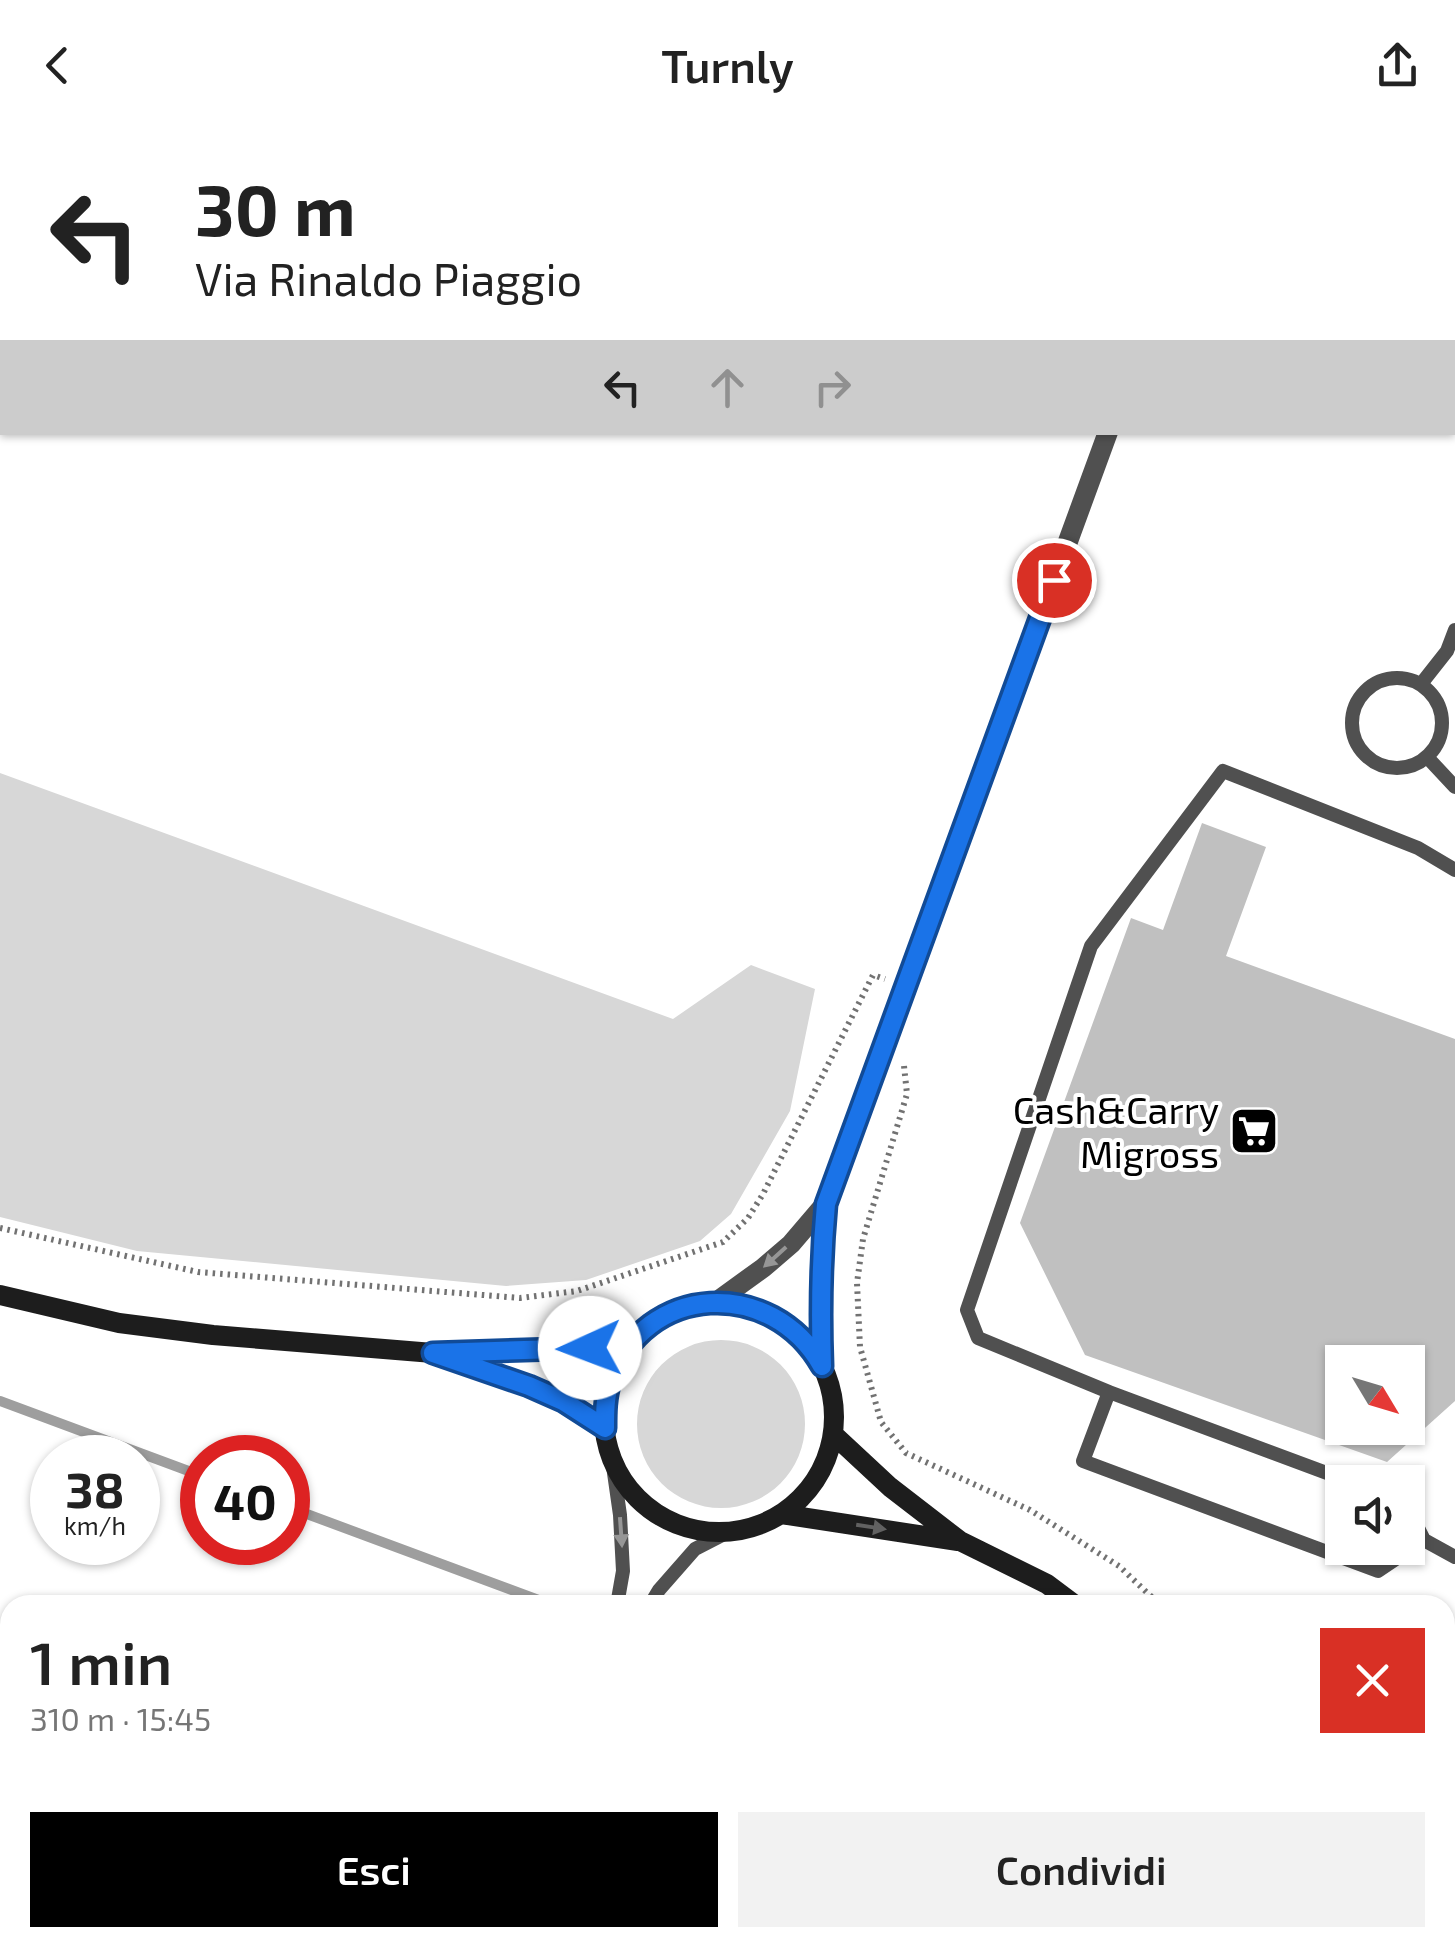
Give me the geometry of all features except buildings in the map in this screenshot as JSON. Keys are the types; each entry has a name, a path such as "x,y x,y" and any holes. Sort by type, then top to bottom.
{"street":[{"path":"822,1366 821,1270 826,1204 1107,435"},
{"path":"716,1302 791,1244 826,1204"},
{"path":"0,1295 119,1323 213,1335 433,1353 629,1346"},
{"path":"716,1302 745,1305 772,1315 806,1342 822,1366 833,1399 833,1434 812,1485 782,1514 756,1526 728,1532 686,1528 650,1509 634,1495 612,1459 605,1428 609,1385 629,1346 668,1314 716,1302"},
{"path":"433,1353 529,1386 563,1401 605,1428"},
{"path":"833,1434 890,1487 960,1541 1062,1595"},
{"path":"782,1514 960,1541"}],"lane":[{"path":"1421,684 1447,651 1455,630"},
{"path":"1393,677 1421,684 1432,693 1443,719 1442,733 1427,757 1401,768 1374,762 1362,753 1352,727 1353,712 1368,688 1393,677"},
{"path":"1427,757 1455,787"},
{"path":"1325,1472 1109,1392 978,1338 967,1310 1091,946 1223,771 1418,848 1455,870"},
{"path":"1109,1392 1083,1461 1325,1552"},
{"path":"612,1459 623,1571 619,1595"},
{"path":"656,1595 696,1549 728,1532"},
{"path":"1425,1541 1455,1557"},
{"path":"1359,1565 1378,1572 1388,1565"}],"path":[{"path":"0,1228 198,1272 520,1298 577,1291 723,1242 748,1218 873,975"},
{"path":"910,1049 904,1067 906,1094 863,1239 857,1283 860,1347 881,1422 906,1452 1030,1510 1118,1566 1149,1595"}],"shaded area":[{"path":"0,773 673,1019 751,965 815,989 790,1111 731,1214 700,1241 586,1280 506,1286 137,1251 0,1217"},
{"path":"721,1340 753,1346 781,1364 799,1392 805,1424 799,1456 781,1484 753,1502 721,1508 689,1502 661,1484 643,1456 637,1424 643,1392 661,1364 689,1346"}],"waterway":[{"path":"0,1401 180,1468"},
{"path":"310,1515 525,1595"}],"place":[{"name":"Cash&Carry Migross","path":"1254,1131"}],"route":[{"path":"590,1348 433,1353 529,1386 563,1401 605,1428 609,1385 629,1346 668,1314 692,1306 716,1302 759,1309 796,1332 822,1366 820,1320 826,1204 1054,580"}]}
